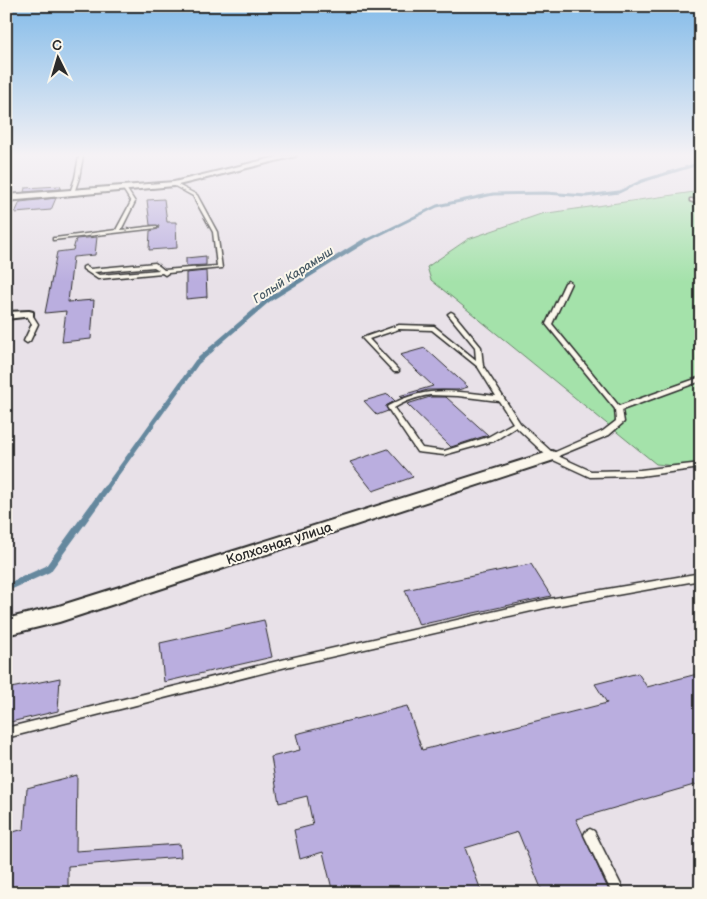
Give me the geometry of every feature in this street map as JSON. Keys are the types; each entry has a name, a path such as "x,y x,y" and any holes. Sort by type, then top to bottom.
{"street":[{"path":"6,316 29,314"},
{"name":"Колхозная улица","path":"6,627 59,614 552,456"}],"lane":[{"path":"118,231 133,202 131,198"},
{"path":"165,273 155,265 88,269 98,278 165,273 220,267 215,232 197,198"},
{"path":"692,200 701,204"},
{"path":"55,239 155,228"},
{"path":"552,456 606,433 620,422 618,409 549,324 568,283"},
{"path":"27,341 35,324 29,314"},
{"path":"451,314 478,347 480,366"},
{"path":"396,371 365,338 399,327 434,328 480,366 517,424 552,456 590,474 640,473 701,465"},
{"path":"618,409 701,379"},
{"path":"501,399 434,391 403,398 390,407 420,450 444,453 491,439 517,424"},
{"path":"6,733 549,602 701,576"},
{"path":"590,835 619,893"}],"green space":[{"path":"653,198 701,198 701,466 695,468 656,464 431,280 427,267 468,239 541,214"}],"building":[{"path":"56,198 51,210 15,213 20,202"},
{"path":"164,199 167,222 176,222 177,248 149,250 150,231 158,229 159,226 150,225 147,200"},
{"path":"97,237 95,255 73,257 68,302 94,300 91,339 62,342 66,311 45,313 57,252 73,250 76,239"},
{"path":"206,256 206,265 186,266 186,258"},
{"path":"206,271 207,297 186,299 186,273"},
{"path":"425,348 468,387 458,390 427,390 401,398 399,396 433,386 400,355"},
{"path":"388,394 395,401 386,406 388,411 377,415 364,401"},
{"path":"430,397 446,397 488,435 451,447 407,404"},
{"path":"388,449 413,477 373,491 350,462"},
{"path":"531,564 551,596 419,625 405,590"},
{"path":"264,620 272,657 164,682 160,643"},
{"path":"638,673 647,687 701,673 701,783 576,819 610,893 543,893 518,832 465,848 482,893 333,893 323,852 300,859 294,830 313,825 307,796 279,803 271,757 300,750 296,734 407,706 422,750 607,703 595,684"},
{"path":"60,678 58,711 6,723 6,689"},
{"path":"77,775 76,851 180,844 181,857 68,866 68,893 6,893 6,834 24,829 27,788"}],"waterway":[{"name":"Голый Карамыш","path":"364,242 437,206 475,198"},
{"name":"Голый Карамыш","path":"210,350 268,300 366,240"},
{"name":"Голый Карамыш","path":"105,490 197,362 212,349"},
{"name":"Голый Карамыш","path":"6,588 48,569 106,489"}]}
